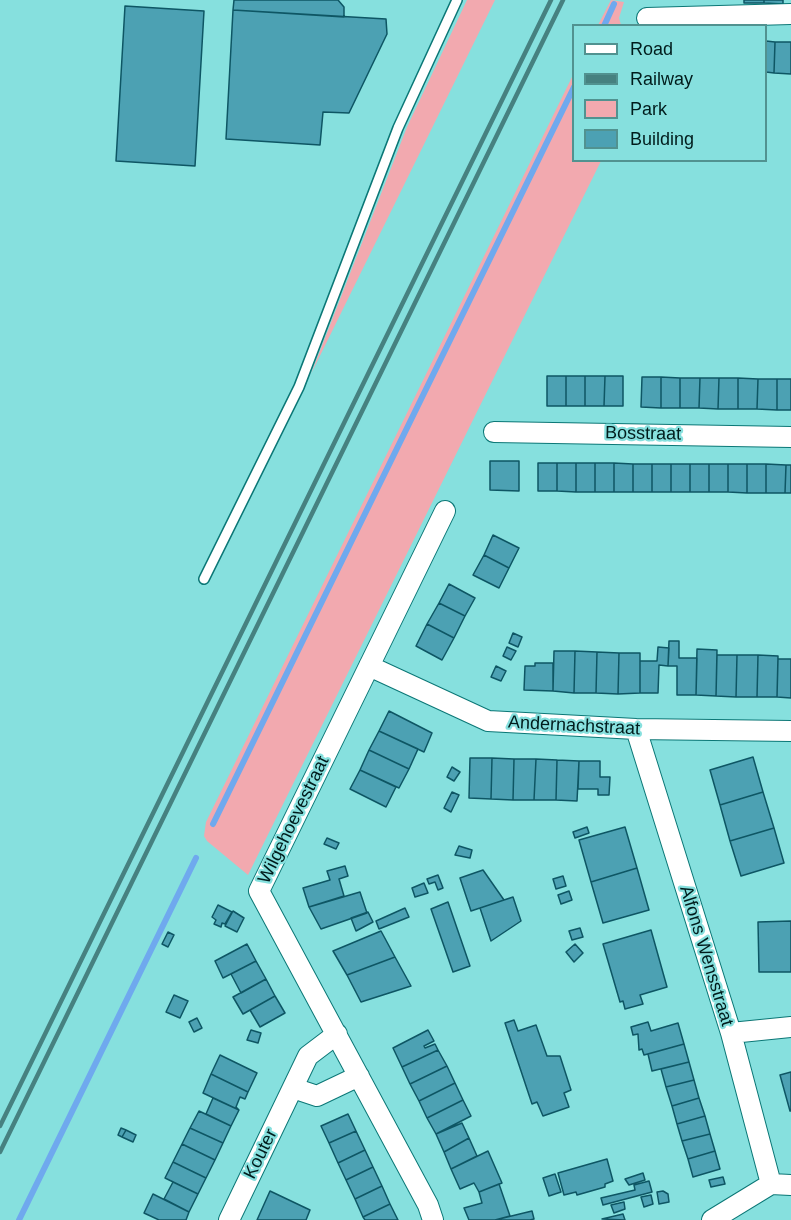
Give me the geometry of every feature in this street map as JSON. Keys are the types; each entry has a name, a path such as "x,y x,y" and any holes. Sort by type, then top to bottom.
{"street":[{"path":"647,18 791,14"},
{"name":"Bosstraat","path":"494,432 791,437"},
{"name":"Wilgehoevestraat","path":"433,1220 428,1205 259,891 445,511"},
{"name":"Andernachstraat","path":"369,666 489,722 636,729 791,731"},
{"name":"Alfons Wensstraat","path":"636,729 731,1033 771,1184"},
{"path":"731,1033 791,1028"},
{"name":"Kouter","path":"229,1220 308,1056 337,1034"},
{"path":"293,1088 316,1096 359,1076"},
{"path":"712,1220 771,1184 791,1185"}],"lane":[{"path":"204,579 299,387 398,128 457,0"}],"green space":[{"path":"467,0 495,0 311,374 407,127"},
{"path":"611,0 624,2 619,18 621,24 599,24"},
{"path":"572,77 572,162 601,162 248,875 207,841 204,836 206,822"}],"building":[{"path":"234,0 338,0 344,7 344,17 233,10"},
{"path":"744,0 764,0 764,3 744,3"},
{"path":"764,0 783,0 783,4 764,3"},
{"path":"125,6 204,11 195,166 116,161"},
{"path":"233,10 386,19 387,34 349,113 323,112 320,145 226,139"},
{"path":"767,41 775,42 774,73 767,72"},
{"path":"775,42 791,42 791,74 774,73"},
{"path":"547,376 566,376 566,406 547,406"},
{"path":"566,376 585,376 585,406 566,406"},
{"path":"585,376 605,376 604,406 585,406"},
{"path":"605,376 623,376 623,406 604,406"},
{"path":"642,377 661,377 661,408 641,407"},
{"path":"661,377 680,378 680,408 661,408"},
{"path":"680,378 700,378 699,408 680,408"},
{"path":"700,378 719,378 718,409 699,408"},
{"path":"719,378 738,378 738,409 718,409"},
{"path":"738,378 758,379 757,409 738,409"},
{"path":"758,379 777,379 777,410 757,409"},
{"path":"777,379 791,379 791,410 777,410"},
{"path":"490,461 519,461 519,491 490,490"},
{"path":"538,463 557,463 557,491 538,491"},
{"path":"557,463 576,463 576,492 557,491"},
{"path":"576,463 595,463 595,492 576,492"},
{"path":"595,463 614,463 614,492 595,492"},
{"path":"614,463 633,464 633,492 614,492"},
{"path":"633,464 652,464 652,492 633,492"},
{"path":"652,464 671,464 671,492 652,492"},
{"path":"671,464 690,464 690,492 671,492"},
{"path":"690,464 709,464 709,492 690,492"},
{"path":"709,464 728,464 728,492 709,492"},
{"path":"728,464 747,464 747,493 728,492"},
{"path":"747,464 766,464 766,493 747,493"},
{"path":"766,464 786,465 785,493 766,493"},
{"path":"786,465 791,465 791,493 785,493"},
{"path":"493,535 519,548 509,568 484,555"},
{"path":"484,555 509,568 499,588 473,575"},
{"path":"449,584 475,598 465,616 439,603"},
{"path":"439,603 465,616 454,638 427,624"},
{"path":"427,624 454,638 442,660 416,646"},
{"path":"513,633 522,637 518,647 509,643"},
{"path":"669,641 679,641 679,658 697,658 696,695 677,695 677,666 668,666"},
{"path":"507,647 516,651 511,660 503,656"},
{"path":"658,647 669,648 668,666 659,665 658,693 640,693 640,661 657,661"},
{"path":"697,649 717,650 716,696 696,695"},
{"path":"554,651 575,651 574,693 553,691"},
{"path":"575,651 597,652 596,693 574,693"},
{"path":"597,652 619,653 618,694 596,693"},
{"path":"619,653 640,653 640,693 618,694"},
{"path":"717,655 737,655 736,697 716,696"},
{"path":"737,655 758,655 757,697 736,697"},
{"path":"758,655 778,656 777,697 757,697"},
{"path":"778,659 791,659 791,698 777,697"},
{"path":"535,663 553,663 553,691 524,690 525,666 535,666"},
{"path":"496,666 506,671 501,681 491,677"},
{"path":"389,711 432,733 424,752 379,731"},
{"path":"379,731 418,749 409,769 369,750"},
{"path":"369,750 409,769 399,788 360,770"},
{"path":"753,757 763,792 720,805 710,770"},
{"path":"470,758 492,758 491,799 469,798"},
{"path":"492,758 514,759 513,800 491,799"},
{"path":"514,759 536,759 534,800 513,800"},
{"path":"536,759 557,760 556,800 534,800"},
{"path":"557,760 579,761 577,801 556,800"},
{"path":"579,761 600,761 600,777 610,777 609,795 598,795 598,789 578,789"},
{"path":"452,767 460,772 454,781 447,777"},
{"path":"360,770 396,787 386,807 350,789"},
{"path":"452,792 459,795 451,812 444,808"},
{"path":"763,792 774,828 730,841 720,805"},
{"path":"587,827 589,833 575,838 573,832"},
{"path":"625,827 637,868 591,882 579,840"},
{"path":"774,828 784,863 741,876 730,841"},
{"path":"327,838 339,843 336,849 324,844"},
{"path":"459,846 472,850 470,858 455,855"},
{"path":"345,866 348,876 339,879 344,896 309,907 303,888 330,880 327,871"},
{"path":"637,868 649,910 603,923 591,882"},
{"path":"483,870 504,900 471,911 460,878"},
{"path":"438,875 443,888 438,890 435,882 429,884 427,879"},
{"path":"563,876 566,886 556,889 553,879"},
{"path":"424,883 428,893 415,897 412,888"},
{"path":"569,891 572,900 561,904 558,895"},
{"path":"360,892 367,913 321,929 309,907"},
{"path":"513,897 521,921 491,941 480,908"},
{"path":"448,902 470,966 453,972 431,909"},
{"path":"218,905 232,912 221,927 214,924 216,920 212,917"},
{"path":"405,908 409,917 379,929 376,921"},
{"path":"233,911 244,918 237,932 225,926"},
{"path":"368,912 373,922 356,931 351,918"},
{"path":"791,921 791,972 759,972 758,922"},
{"path":"580,928 583,937 572,940 569,931"},
{"path":"651,930 667,987 640,995 643,1004 625,1009 623,1001 620,1002 603,944"},
{"path":"381,931 395,957 347,975 333,951"},
{"path":"168,932 174,935 168,947 162,944"},
{"path":"247,944 256,961 223,978 215,961"},
{"path":"575,944 583,953 574,962 566,952"},
{"path":"395,957 411,986 361,1002 347,975"},
{"path":"256,961 266,979 241,993 231,974"},
{"path":"266,979 275,996 243,1014 233,997"},
{"path":"174,995 188,1001 180,1018 166,1012"},
{"path":"275,996 285,1013 260,1027 250,1010"},
{"path":"197,1018 202,1028 194,1032 189,1022"},
{"path":"514,1020 518,1031 536,1025 547,1056 560,1056 571,1090 564,1093 569,1107 543,1116 537,1102 532,1104 505,1023"},
{"path":"648,1022 651,1031 678,1023 684,1044 644,1055 642,1049 639,1050 638,1034 633,1035 631,1027"},
{"path":"251,1030 261,1033 258,1043 247,1040"},
{"path":"428,1030 434,1041 424,1046 425,1048 435,1044 438,1050 402,1067 393,1048"},
{"path":"684,1044 689,1062 652,1071 648,1054"},
{"path":"438,1050 447,1066 410,1084 402,1067"},
{"path":"220,1055 257,1073 248,1092 211,1074"},
{"path":"689,1062 694,1080 666,1087 661,1069"},
{"path":"447,1066 455,1083 419,1101 410,1084"},
{"path":"791,1072 791,1111 790,1111 780,1075"},
{"path":"211,1074 248,1092 245,1099 240,1097 236,1107 239,1110 203,1093"},
{"path":"694,1080 699,1098 672,1106 666,1087"},
{"path":"455,1083 463,1100 427,1118 419,1101"},
{"path":"213,1098 239,1110 231,1126 206,1114"},
{"path":"699,1098 705,1116 677,1124 672,1106"},
{"path":"463,1100 471,1116 436,1134 427,1118"},
{"path":"199,1111 231,1126 223,1143 190,1128"},
{"path":"348,1114 356,1131 329,1143 321,1126"},
{"path":"705,1116 710,1134 682,1141 677,1124"},
{"path":"462,1123 469,1138 444,1152 436,1134"},
{"path":"121,1128 126,1130 122,1137 118,1135"},
{"path":"190,1128 223,1143 215,1160 182,1144"},
{"path":"126,1130 136,1135 133,1142 122,1137"},
{"path":"356,1131 365,1150 338,1163 329,1143"},
{"path":"710,1134 715,1151 688,1159 682,1141"},
{"path":"469,1138 477,1156 451,1169 444,1152"},
{"path":"182,1144 215,1160 206,1178 173,1162"},
{"path":"365,1150 373,1167 346,1180 338,1163"},
{"path":"488,1151 502,1183 479,1192 474,1183 460,1189 451,1169"},
{"path":"715,1151 720,1169 693,1177 688,1159"},
{"path":"607,1159 613,1181 605,1184 605,1187 577,1195 576,1192 564,1195 558,1173"},
{"path":"173,1162 206,1178 198,1194 165,1178"},
{"path":"373,1167 382,1186 355,1199 346,1180"},
{"path":"643,1173 645,1180 629,1185 625,1179"},
{"path":"555,1174 561,1192 549,1196 543,1178"},
{"path":"723,1177 725,1184 711,1187 709,1180"},
{"path":"649,1181 652,1192 603,1205 601,1198 635,1190 634,1185"},
{"path":"173,1182 198,1194 189,1212 164,1199"},
{"path":"499,1184 510,1216 495,1220 469,1220 464,1208 482,1203 479,1192"},
{"path":"382,1186 390,1204 363,1217 355,1199"},
{"path":"270,1191 310,1210 306,1220 257,1220"},
{"path":"663,1191 668,1194 669,1202 659,1204 657,1192"},
{"path":"153,1194 189,1212 186,1220 159,1220 144,1213"},
{"path":"651,1195 653,1204 644,1207 641,1197"},
{"path":"624,1202 625,1209 614,1213 611,1205"},
{"path":"390,1204 398,1220 365,1220 363,1217"},
{"path":"532,1211 534,1219 530,1220 495,1220"},
{"path":"623,1214 625,1220 602,1219"}],"waterway":[{"path":"605,24 614,4"},
{"path":"213,824 572,91"},
{"path":"19,1220 196,858"}],"railway":[{"path":"0,1126 551,0"},
{"path":"0,1152 563,0"}]}
